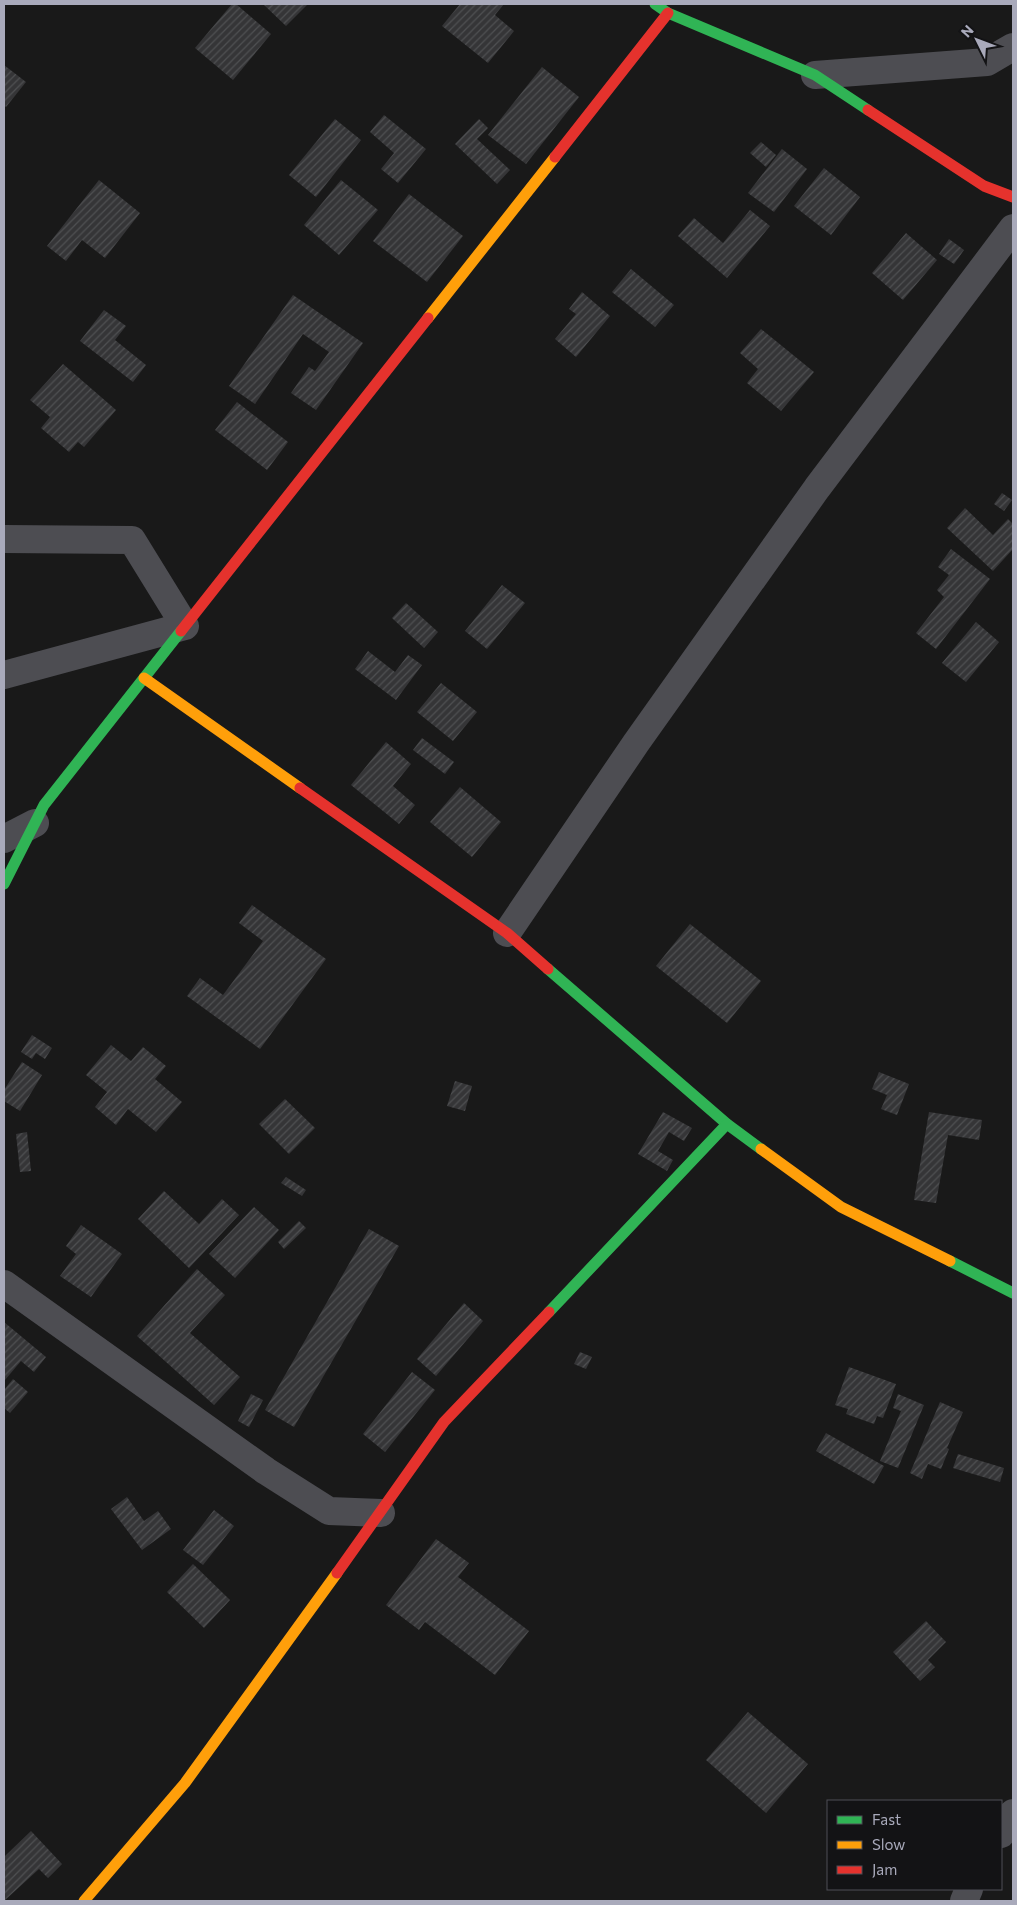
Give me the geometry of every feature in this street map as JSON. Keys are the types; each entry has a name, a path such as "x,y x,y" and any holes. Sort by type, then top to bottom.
{"street":[{"path":"655,4 668,13 815,76 984,186 1013,197"},
{"path":"4,884 44,805 668,13"},
{"path":"815,76 986,62 1013,47"},
{"path":"507,933 636,743 817,488 1013,228"},
{"path":"4,539 132,540 185,626"},
{"path":"4,675 185,626"},
{"path":"144,678 507,933 727,1124 841,1207 1013,1293"},
{"path":"4,838 35,823"},
{"path":"84,1901 185,1783 381,1514 444,1422 727,1124"},
{"path":"4,1284 266,1470 329,1512 381,1514"},
{"path":"1002,1832 1013,1813"}],"building":[{"path":"232,4 236,4 271,34 233,80 195,48"},
{"path":"263,4 308,4 286,26"},
{"path":"460,4 504,4 495,15 514,31 488,63 442,26"},
{"path":"4,65 26,82 6,107 4,105"},
{"path":"542,67 579,97 526,164 488,135"},
{"path":"384,115 426,149 398,183 381,169 394,153 370,132"},
{"path":"335,119 361,140 316,197 289,175"},
{"path":"479,119 488,128 477,139 510,170 497,184 455,144"},
{"path":"761,142 776,155 766,167 750,153"},
{"path":"782,149 807,169 774,212 748,193"},
{"path":"824,168 860,197 831,235 794,206"},
{"path":"99,180 140,213 105,258 82,240 66,261 47,246"},
{"path":"341,180 378,210 339,255 304,225"},
{"path":"409,194 463,236 427,282 373,241"},
{"path":"750,210 770,226 727,278 678,236 694,218 723,243"},
{"path":"906,233 937,260 903,300 872,273"},
{"path":"949,239 964,250 954,264 939,254"},
{"path":"631,269 674,305 655,327 612,292"},
{"path":"582,292 610,316 576,357 555,339 576,314 569,309"},
{"path":"293,295 363,343 316,410 291,393 309,367 315,371 329,352 303,334 255,404 229,386"},
{"path":"104,310 126,326 115,340 146,365 133,382 80,341"},
{"path":"761,329 814,372 781,411 747,383 758,369 740,353"},
{"path":"63,364 116,410 84,447 78,442 69,452 41,428 50,417 30,400"},
{"path":"237,402 288,442 267,470 215,430"},
{"path":"1002,493 1012,500 1004,511 994,504"},
{"path":"965,508 993,535 1008,519 1013,524 1013,549 993,571 947,528"},
{"path":"951,549 990,579 936,649 916,633 944,597 937,590 949,575 938,567"},
{"path":"502,585 525,603 487,649 465,631"},
{"path":"406,603 438,632 424,648 392,618"},
{"path":"976,622 999,642 966,682 942,663"},
{"path":"368,651 395,672 408,655 422,665 396,700 355,669"},
{"path":"441,683 477,712 453,741 417,712"},
{"path":"422,738 454,762 445,774 413,750"},
{"path":"386,742 411,764 393,786 415,805 399,824 351,785"},
{"path":"460,787 501,822 472,857 430,822"},
{"path":"252,905 326,959 260,1049 187,996 200,978 223,995 263,941 239,923"},
{"path":"690,924 761,981 727,1023 656,966"},
{"path":"32,1035 52,1048 45,1059 36,1053 32,1059 21,1052"},
{"path":"111,1045 131,1061 143,1047 166,1066 155,1079 182,1102 156,1132 128,1109 116,1125 95,1107 107,1092 86,1075"},
{"path":"22,1062 42,1075 20,1111 4,1101 4,1090"},
{"path":"879,1072 909,1084 897,1115 881,1109 887,1095 872,1089"},
{"path":"455,1081 472,1086 465,1111 447,1106"},
{"path":"285,1099 315,1128 289,1154 259,1124"},
{"path":"663,1112 692,1128 684,1141 669,1132 658,1151 673,1160 667,1171 638,1154"},
{"path":"929,1112 982,1120 979,1140 948,1135 936,1203 914,1200"},
{"path":"27,1132 31,1171 20,1172 16,1134"},
{"path":"286,1177 306,1190 302,1196 281,1183"},
{"path":"164,1191 199,1224 222,1199 239,1215 189,1268 138,1219"},
{"path":"254,1207 279,1230 235,1278 209,1254"},
{"path":"299,1221 306,1228 284,1249 278,1242"},
{"path":"81,1225 122,1254 91,1297 60,1276 76,1254 66,1246"},
{"path":"369,1229 399,1246 294,1427 265,1410"},
{"path":"197,1269 225,1295 190,1333 240,1377 214,1405 137,1336"},
{"path":"464,1303 483,1321 436,1376 417,1359"},
{"path":"4,1322 46,1357 34,1372 21,1361 4,1379"},
{"path":"580,1352 592,1357 586,1369 574,1364"},
{"path":"849,1367 896,1384 883,1418 877,1416 874,1424 846,1414 848,1409 835,1405"},
{"path":"412,1372 435,1390 385,1452 363,1434"},
{"path":"13,1379 28,1392 10,1413 4,1408 4,1390"},
{"path":"251,1394 263,1400 249,1427 238,1421"},
{"path":"898,1394 924,1405 898,1468 880,1461 901,1411 893,1408"},
{"path":"940,1402 963,1412 947,1448 949,1449 941,1469 928,1464 922,1479 910,1473"},
{"path":"826,1433 884,1466 874,1484 816,1451"},
{"path":"958,1454 1004,1468 1000,1482 953,1468"},
{"path":"127,1497 144,1521 158,1511 171,1529 142,1550 111,1509"},
{"path":"214,1510 234,1526 203,1565 183,1550"},
{"path":"436,1539 469,1563 458,1577 529,1631 495,1675 425,1622 419,1630 386,1605"},
{"path":"193,1564 230,1600 204,1628 167,1592"},
{"path":"926,1621 946,1642 928,1660 935,1667 920,1681 893,1652"},
{"path":"748,1712 808,1764 766,1813 706,1760"},
{"path":"31,1831 62,1864 48,1878 39,1869 4,1901 4,1857"}],"traffic: fast":[{"path":"655,4 668,13 815,75 868,110"},
{"path":"4,884 44,805 181,631"},
{"path":"548,969 727,1124 761,1149"},
{"path":"549,1312 727,1124"},
{"path":"950,1261 1013,1293"}],"traffic: slow":[{"path":"428,318 555,157"},
{"path":"144,678 300,788"},
{"path":"761,1149 841,1207 950,1261"},
{"path":"84,1901 185,1783 337,1573"}],"traffic: jam":[{"path":"555,157 668,13"},
{"path":"868,110 984,186 1013,197"},
{"path":"181,631 428,318"},
{"path":"300,788 507,933 548,969"},
{"path":"337,1573 444,1422 549,1312"}]}
